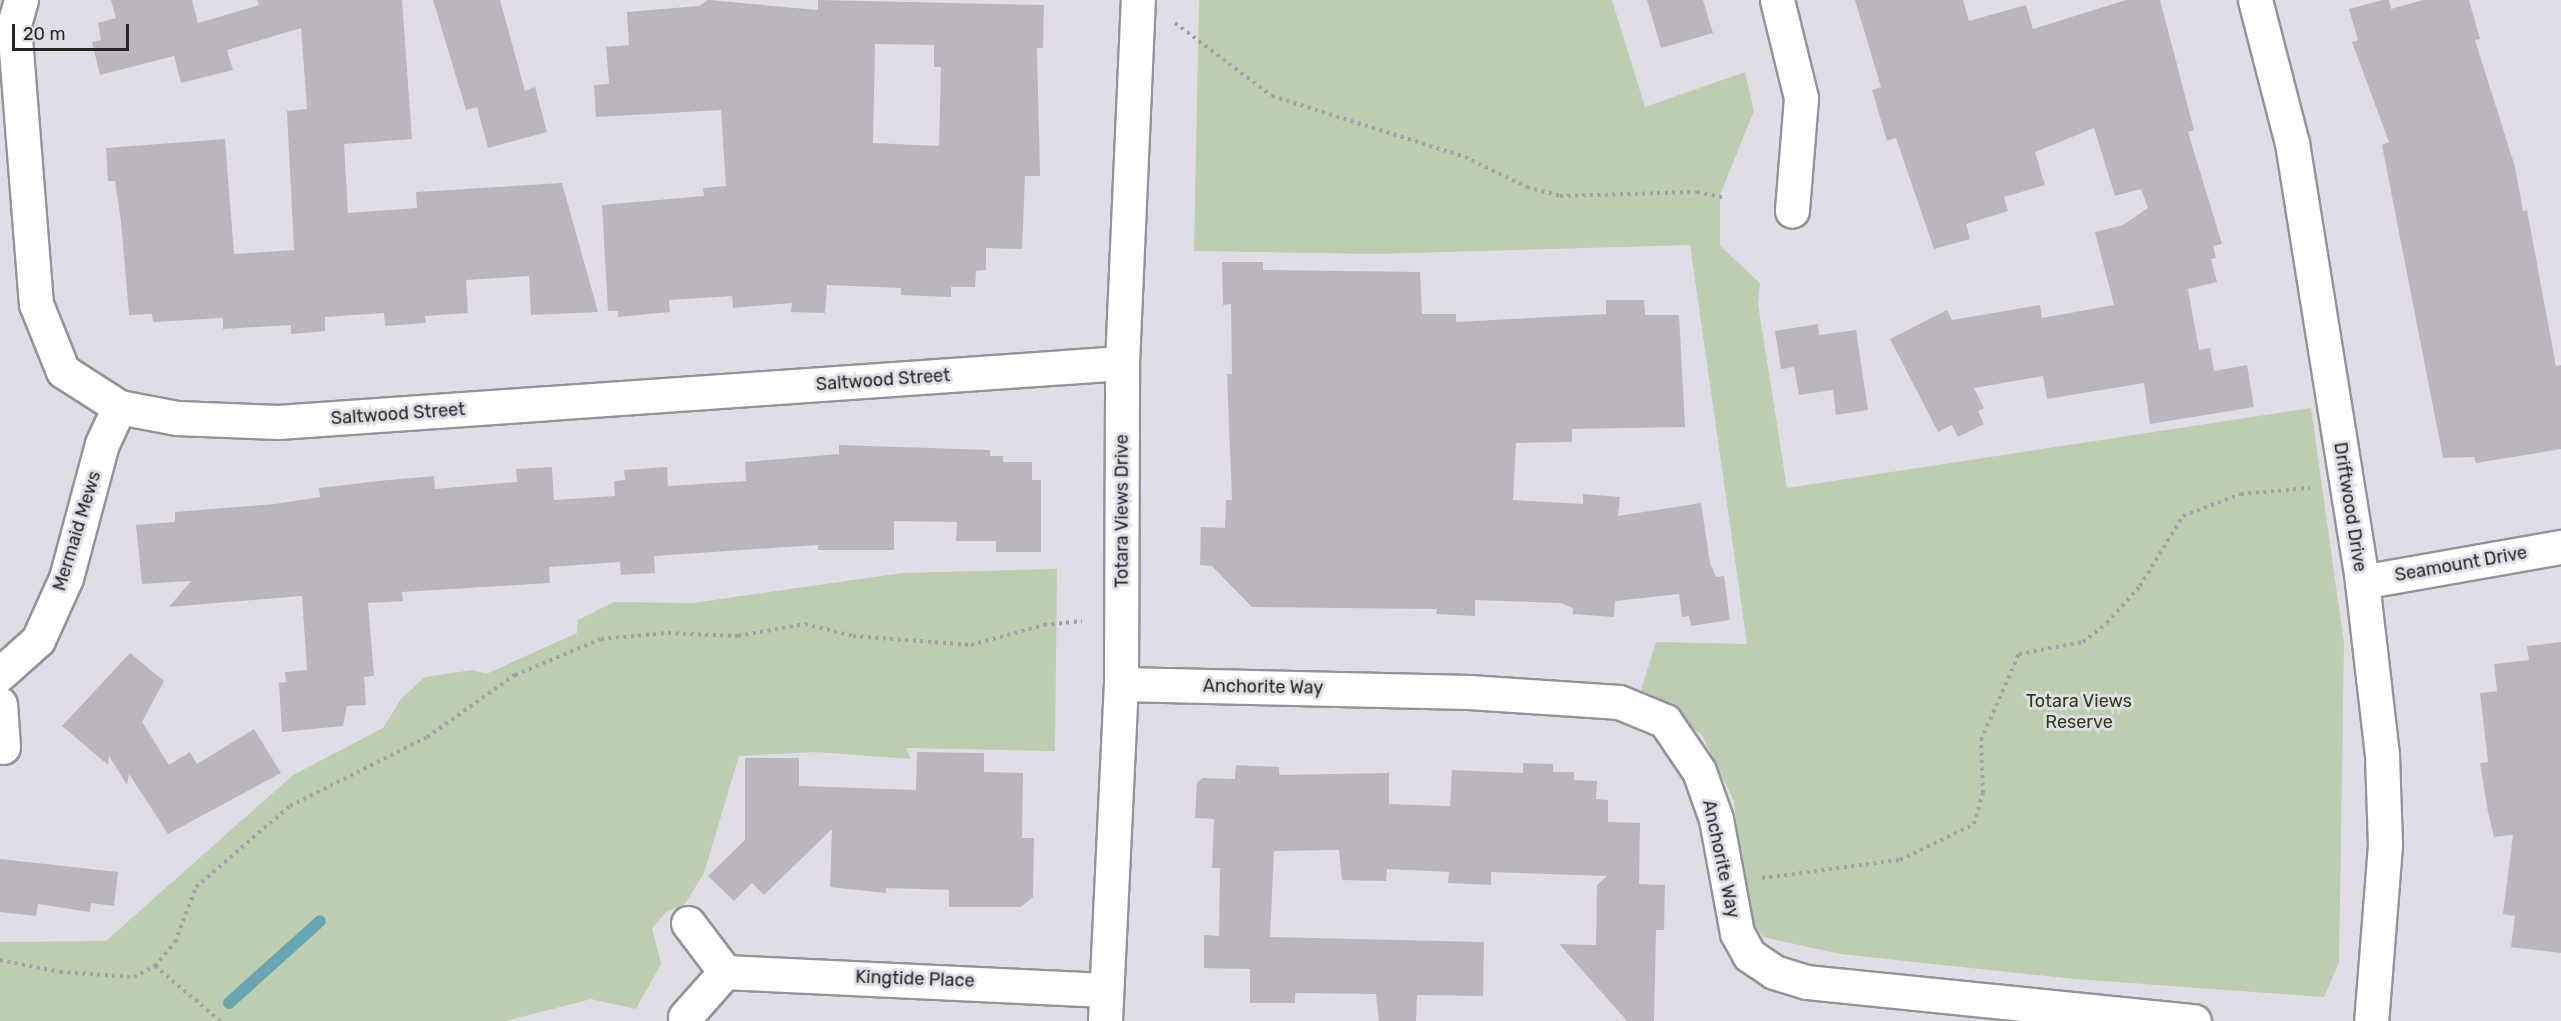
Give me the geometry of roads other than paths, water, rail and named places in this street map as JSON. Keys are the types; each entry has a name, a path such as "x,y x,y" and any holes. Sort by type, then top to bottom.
{"street":[{"name":"Saltwood Street","path":"21,0 14,36 36,304 63,371 119,407 177,418 278,422 1122,363"},
{"name":"Totara Views Drive","path":"1105,1006 1121,684 1122,363 1138,0"},
{"path":"1777,0 1801,98 1792,211"},
{"name":"Driftwood Drive","path":"2255,0 2292,143 2362,582 2382,755 2385,845 2372,1021"},
{"name":"Mermaid Mews","path":"0,674 38,640 61,589 102,444 119,407"},
{"name":"Seamount Drive","path":"2362,582 2561,547"},
{"name":"Anchorite Way","path":"1121,684 1469,692 1619,702 1665,721 1699,771 1716,819 1737,933 1749,955 1774,972 1807,981 2194,1021"},
{"path":"0,704 3,747"},
{"path":"685,1017 725,972 688,923"},
{"name":"Kingtide Place","path":"725,972 1105,1006"}],"waterway":[{"path":"229,1003 320,921"}],"park label":[{"name":"Totara Views Reserve","path":"2079,712"}]}
